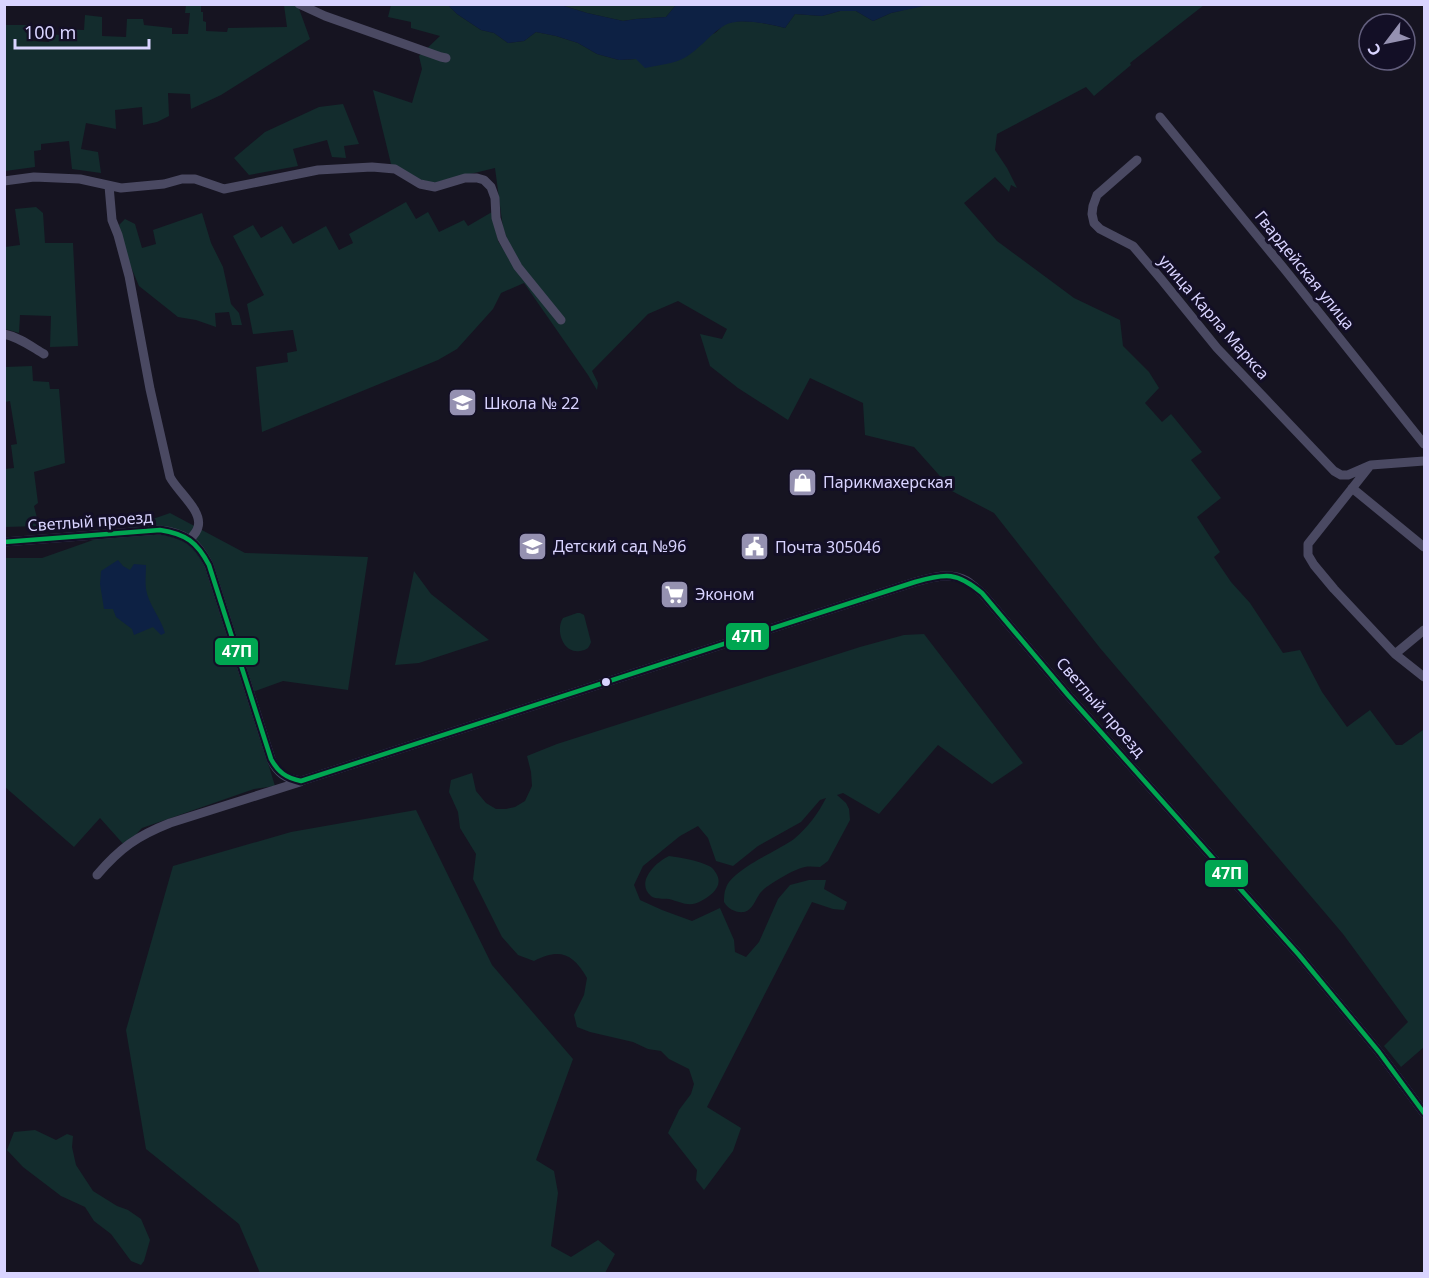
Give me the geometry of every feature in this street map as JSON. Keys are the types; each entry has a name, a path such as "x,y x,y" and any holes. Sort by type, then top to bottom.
{"street":[{"path":"299,4 446,58"},
{"name":"Гвардейская улица","path":"1160,117 1425,444"},
{"name":"улица Карла Маркса","path":"1137,160 1098,195 1093,206 1094,223 1100,229 1133,246 1217,348 1334,471 1341,475 1348,475 1371,465 1425,461"},
{"path":"4,181 34,177 80,179 121,188 195,179 224,189 318,170 372,167 395,169 420,184 435,187 465,178 477,178 484,180 491,187 502,238 518,267 561,320"},
{"path":"109,186 112,220 129,276 168,469 173,483 191,504 199,521 198,529 190,539"},
{"path":"4,334 44,354"},
{"path":"1371,465 1308,544 1308,555 1334,589 1395,654 1425,677"},
{"path":"1352,488 1425,547"},
{"name":"Светлый проезд","path":"4,542 160,530 176,532 190,539 202,550 209,565 275,768 291,780 301,781 930,578 943,576 967,581 982,593 1068,694 1299,955 1379,1052 1425,1113"},
{"path":"1395,654 1425,630"},
{"path":"97,875 125,846 152,830 311,779"}],"green space":[{"path":"201,4 206,31 227,32 228,28 287,27 284,5 298,6 310,39 221,95 191,109 190,94 168,93 169,116 157,122 143,125 142,107 115,110 116,129 86,123 81,149 98,152 101,173 72,169 69,141 41,144 41,150 34,151 35,167 5,171 5,25 32,25 32,41 49,42 50,34 60,35 61,29 84,30 85,15 102,17 102,36 126,37 127,19 143,19 144,25 172,28 172,34 188,34 190,13 185,13 186,5"},
{"path":"929,4 1204,5 1130,63 1131,65 1094,96 1086,87 997,134 995,150 1017,188 1011,185 1009,192 995,177 964,203 997,241 1074,298 1120,320 1123,346 1149,372 1159,388 1145,403 1162,422 1171,414 1202,452 1191,460 1221,498 1197,517 1220,552 1214,557 1231,582 1250,603 1283,653 1300,650 1322,692 1347,727 1370,710 1396,745 1402,745 1423,730 1424,1047 1401,1067 1384,1046 1408,1022 1343,934 1100,648 994,513 950,490 914,447 865,435 863,403 810,378 788,420 738,388 710,366 700,334 722,339 727,329 678,301 648,314 592,371 598,383 597,390 524,283 501,293 493,309 457,349 438,360 262,432 256,367 288,362 287,353 297,351 293,330 253,334 247,304 264,295 233,236 253,225 261,238 282,226 293,244 326,226 339,250 353,243 349,234 406,202 416,219 428,212 439,232 464,220 468,226 492,212 498,241 522,278 503,228 495,168 433,183 418,179 391,164 373,90 412,103 422,69 419,56 440,36 411,28 411,22 388,17 391,5 448,5 481,30 494,33 508,43 524,41 536,32 578,43 597,54 619,60 636,59 715,33 728,23 744,21 785,28 795,14 822,16 840,11 856,11 873,21 891,13"},
{"path":"561,5 676,5 666,17 623,21"},
{"path":"343,104 359,144 344,146 346,158 332,157 327,140 293,149 298,166 249,175 234,158 265,132 319,107"},
{"path":"36,207 43,213 45,243 73,243 78,346 50,347 51,316 20,315 19,333 5,329 5,247 20,245 15,209"},
{"path":"202,213 211,243 223,267 231,304 239,313 242,325 232,325 229,312 215,313 216,327 178,317 139,286 128,260 119,225 125,219 135,224 142,248 156,244 153,230"},
{"path":"32,366 33,381 49,382 50,389 59,389 65,463 34,472 38,503 34,506 39,526 5,527 5,469 14,468 11,445 17,444 10,401 5,402 5,367"},
{"path":"170,513 245,553 368,557 348,690 283,681 247,694 275,786 254,789 142,828 125,846 100,818 74,847 5,787 5,558 42,558"},
{"path":"414,571 431,594 489,640 419,663 395,665"},
{"path":"577,613 584,615 591,642 584,650 574,651 565,645 560,629 563,618"},
{"path":"924,634 1023,763 992,784 938,745 879,814 843,793 837,795 846,803 850,820 828,861 820,867 800,868 777,880 763,890 750,909 744,912 732,910 724,902 725,891 730,881 746,867 794,839 812,820 826,798 820,800 801,822 758,846 733,866 716,861 708,838 698,826 680,836 643,866 634,885 640,900 692,921 720,908 734,940 735,952 746,957 759,942 778,899 790,885 809,880 826,880 824,889 847,902 844,910 812,902 707,1107 741,1128 733,1151 704,1190 696,1180 697,1170 668,1133 679,1110 691,1094 694,1084 689,1069 669,1059 661,1051 577,1027 574,1015 584,995 587,978 582,970 565,955 551,955 534,961 518,955 502,937 473,879 476,854 460,828 458,812 449,792 451,780 472,773 476,791 486,803 496,809 515,807 525,801 532,786 527,756 557,744 860,647 904,635"},
{"path":"416,810 492,965 573,1059 536,1160 554,1171 558,1193 551,1246 571,1257 598,1240 615,1254 605,1273 260,1273 239,1224 146,1149 126,1030 173,866 291,832"},
{"path":"669,856 694,861 712,868 719,882 716,890 705,899 693,904 651,896 645,885 646,879 658,863"},
{"path":"35,1130 56,1140 67,1134 73,1136 72,1147 76,1165 93,1191 141,1219 150,1240 141,1265 131,1261 111,1234 94,1221 85,1207 61,1196 23,1167 7,1150 14,1132"}],"water":[{"path":"448,5 561,5 623,21 666,17 676,5 929,5 891,13 873,21 856,11 840,11 822,16 795,14 785,28 753,22 735,22 722,27 686,57 672,63 645,68 636,59 619,60 597,54 578,43 536,32 524,41 508,43 494,33 481,30"},
{"path":"118,560 130,570 134,564 146,565 147,595 165,633 161,635 153,627 134,635 132,629 116,617 113,609 104,609 100,584 101,571"}],"transit line":[{"name":"47П","path":"4,542 160,530 190,540 200,550 209,565 271,759 283,774 301,781 915,582 943,576 958,578 982,593 1068,695 1299,955 1379,1052 1424,1113"}],"place":[{"name":"Школа № 22","path":"463,403"},
{"name":"Парикмахерская","path":"802,482"},
{"name":"Детский сад №96","path":"532,546"},
{"name":"Почта 305046","path":"754,547"},
{"name":"Эконом","path":"674,594"}]}
